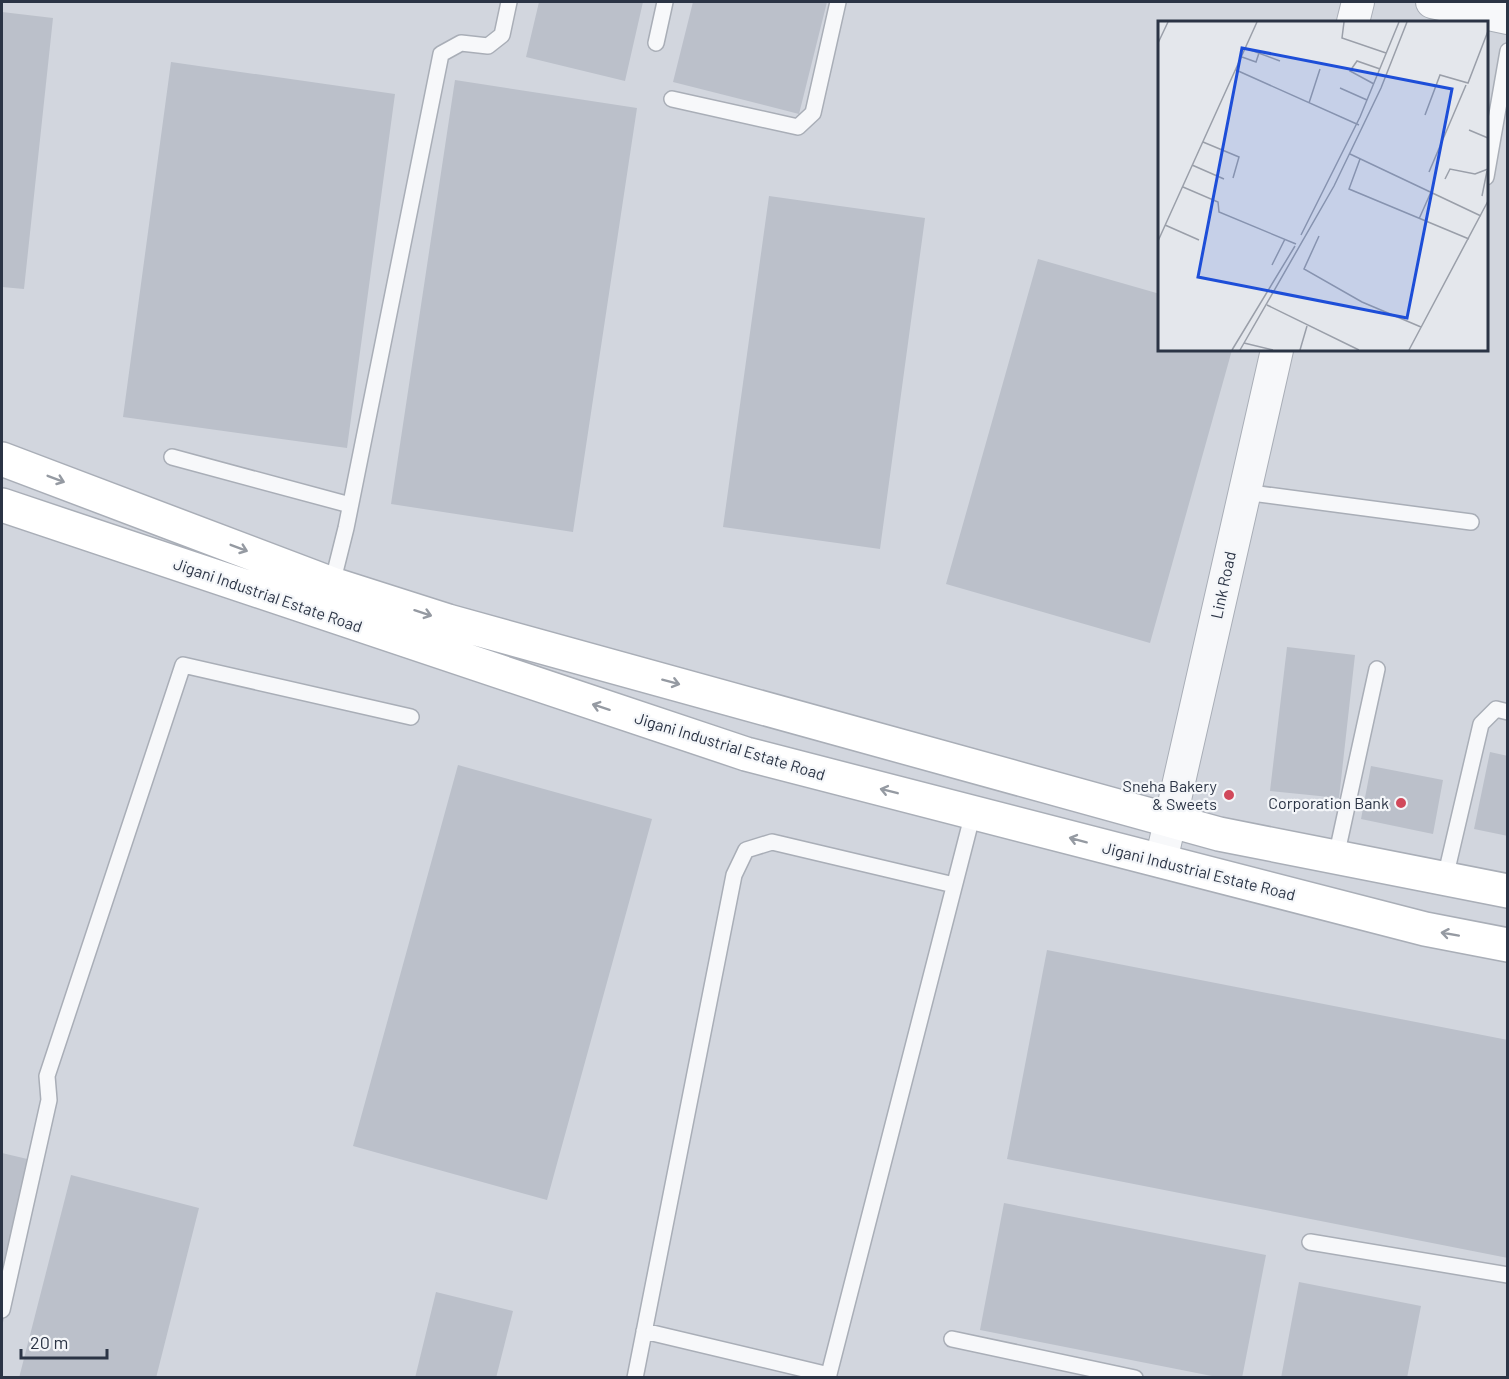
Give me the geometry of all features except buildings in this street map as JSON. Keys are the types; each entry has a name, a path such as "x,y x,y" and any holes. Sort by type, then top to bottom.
{"main road":[{"name":"Jigani Industrial Estate Road","path":"2,459 332,584 448,621 1219,834 1508,891"},
{"name":"Jigani Industrial Estate Road","path":"2,504 746,754 1425,929 1508,945"}],"street":[{"path":"1353,21 1358,2"},
{"path":"1446,10 1508,18"},
{"name":"Link Road","path":"1161,861 1277,351"}],"lane":[{"path":"332,584 350,506 441,54 461,43 488,46 502,35 509,2"},
{"path":"656,42 665,2"},
{"path":"672,99 798,127 813,112 838,2"},
{"path":"1488,156 1492,114 1508,51"},
{"path":"172,457 350,506"},
{"path":"1244,492 1472,522"},
{"path":"2,1310 49,1100 47,1076 183,665 411,717"},
{"path":"1336,856 1377,669"},
{"path":"1445,878 1481,724 1496,709 1508,712"},
{"path":"644,1331 829,1376 973,813"},
{"path":"635,1377 734,875 746,850 772,842 954,885"},
{"path":"1311,1242 1508,1275"},
{"path":"952,1339 1135,1377"}],"shaded area":[{"path":"2,2 1507,2 1507,1377 2,1377"}],"place":[{"name":"Sneha Bakery & Sweets","path":"1229,795"},
{"name":"Corporation Bank","path":"1401,803"}]}
